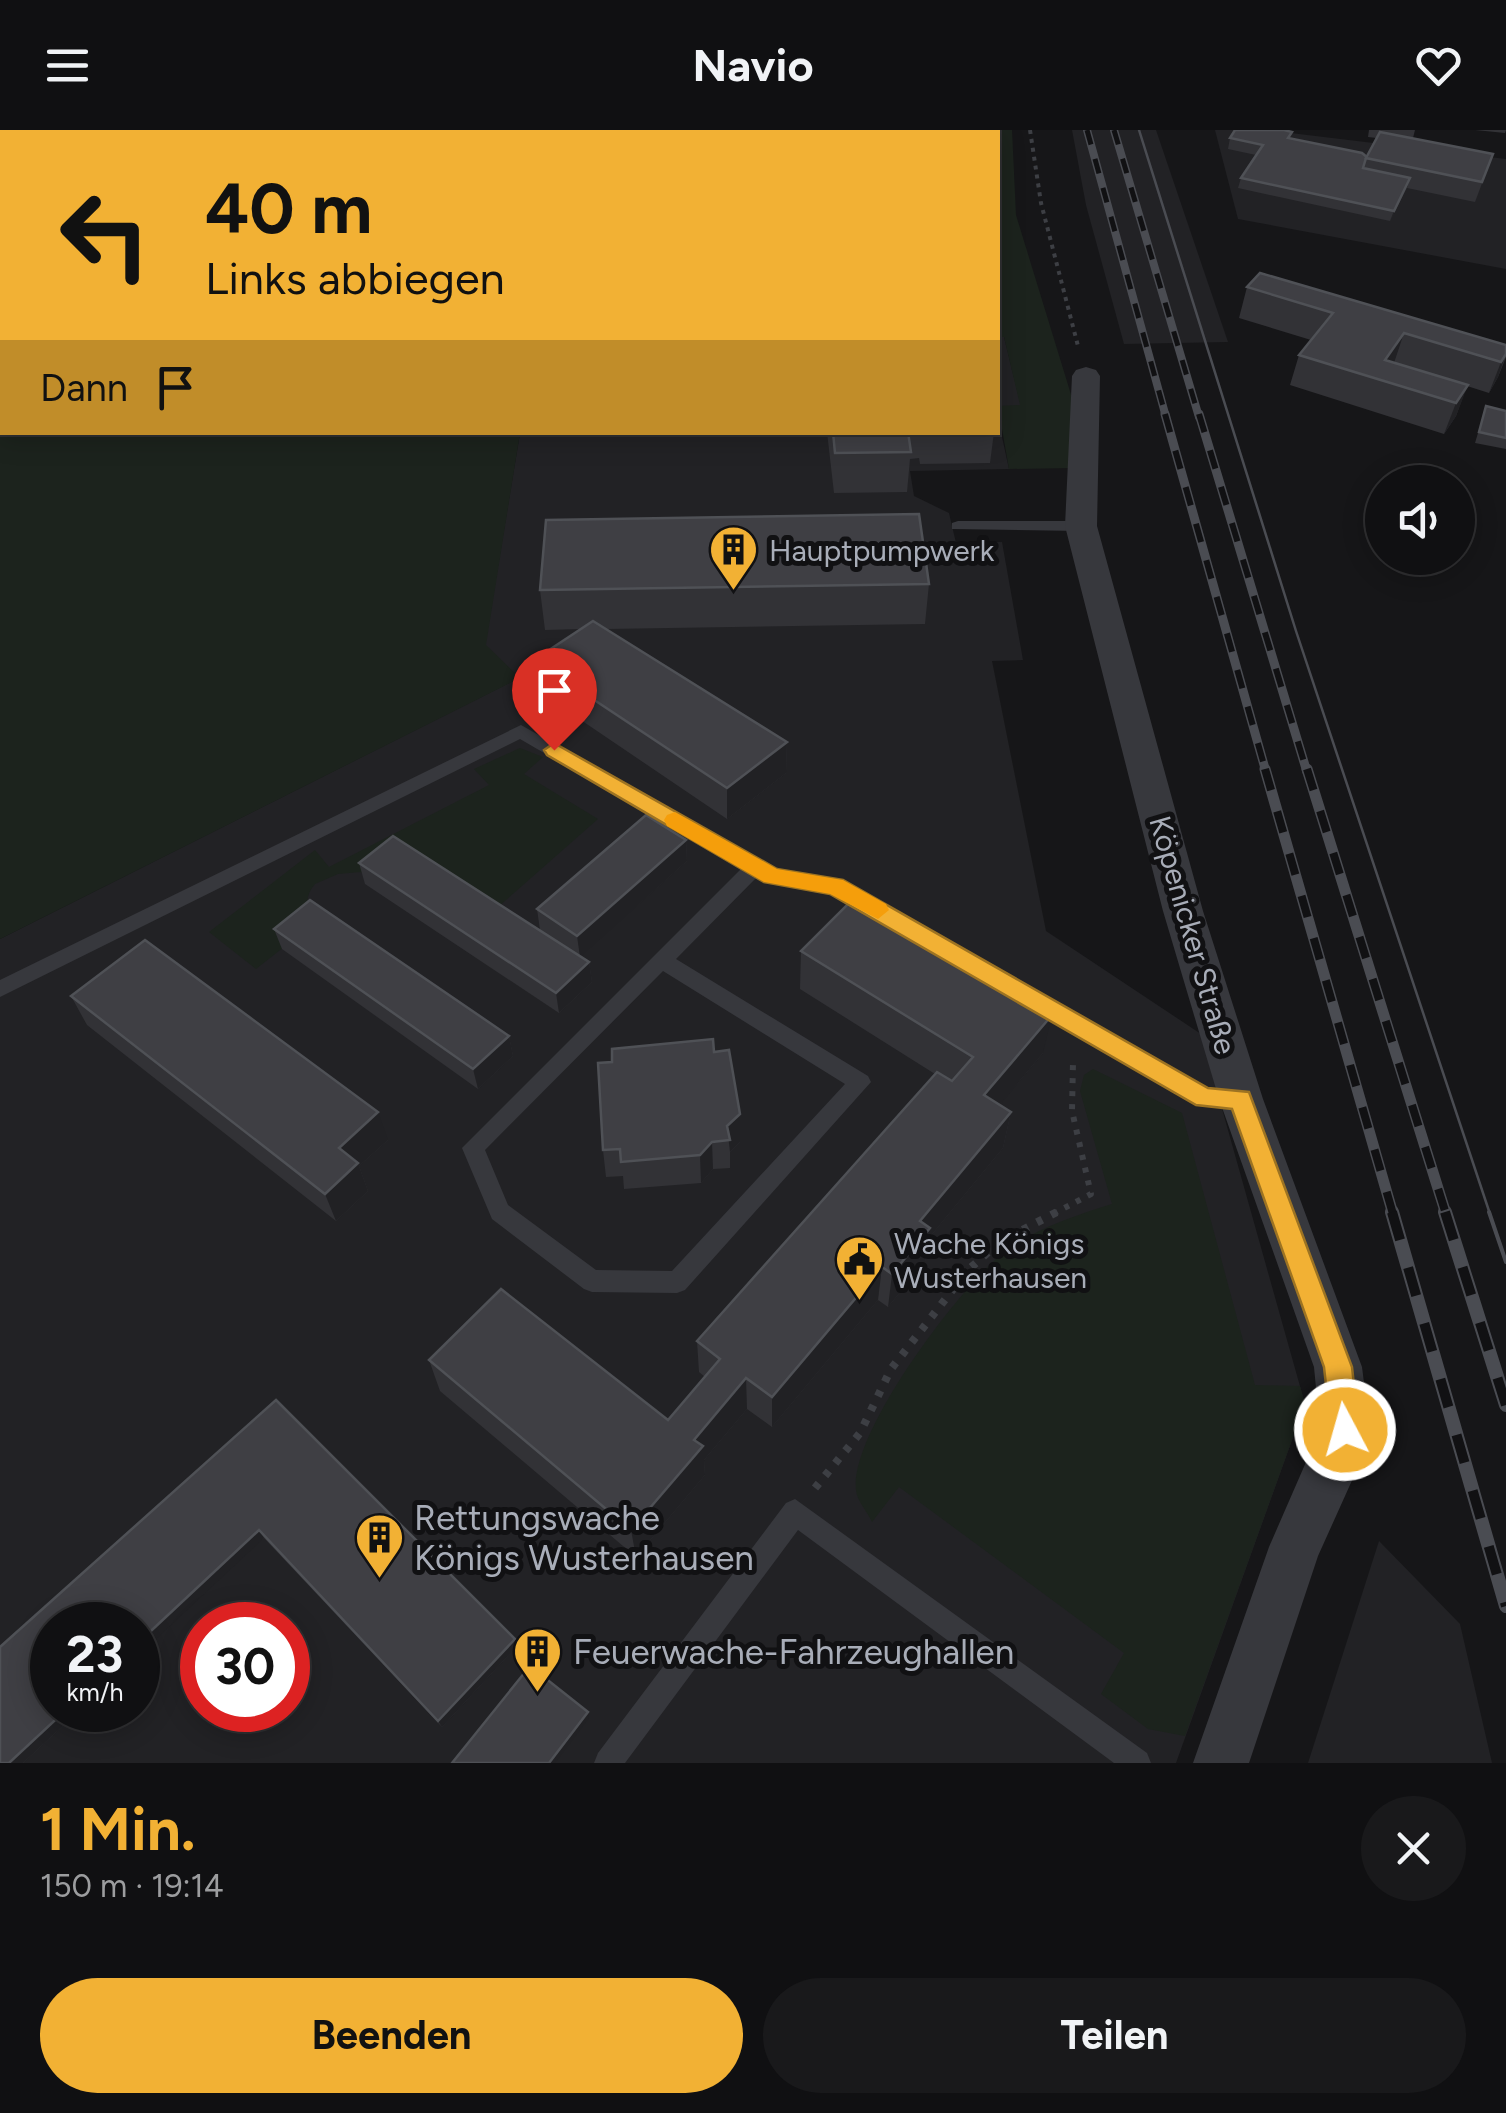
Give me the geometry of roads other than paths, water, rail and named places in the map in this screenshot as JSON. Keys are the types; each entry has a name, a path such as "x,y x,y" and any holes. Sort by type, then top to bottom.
{"street":[{"name":"Köpenicker Straße","path":"1086,376 1088,400 1078,495 1081,526 1183,911 1241,1099 1338,1367 1345,1430 1329,1476 1288,1564 1221,1763"}],"lane":[{"path":"958,526 1081,526"},
{"path":"0,989 521,731 772,876 835,886 1204,1098 1241,1099"},
{"path":"662,960 860,1082 677,1282 592,1281 500,1212 474,1148 755,866"},
{"path":"608,1763 795,1512 1136,1763"}],"tram line":[{"path":"1139,130 1296,631 1490,1214"},
{"path":"1489,1212 1506,1262"}],"railway":[{"path":"1087,130 1166,417"},
{"path":"1114,130 1199,417"},
{"path":"1165,414 1266,772"},
{"path":"1199,414 1307,772"},
{"path":"1265,769 1393,1214"},
{"path":"1307,769 1446,1214"},
{"path":"1392,1212 1506,1606"},
{"path":"1445,1212 1506,1405"}],"place":[{"name":"Hauptpumpwerk","path":"734,592"},
{"name":"Wache Königs Wusterhausen","path":"859,1302"},
{"name":"Rettungswache Königs Wusterhausen","path":"379,1580"},
{"name":"Feuerwache-Fahrzeughallen","path":"538,1694"}]}
